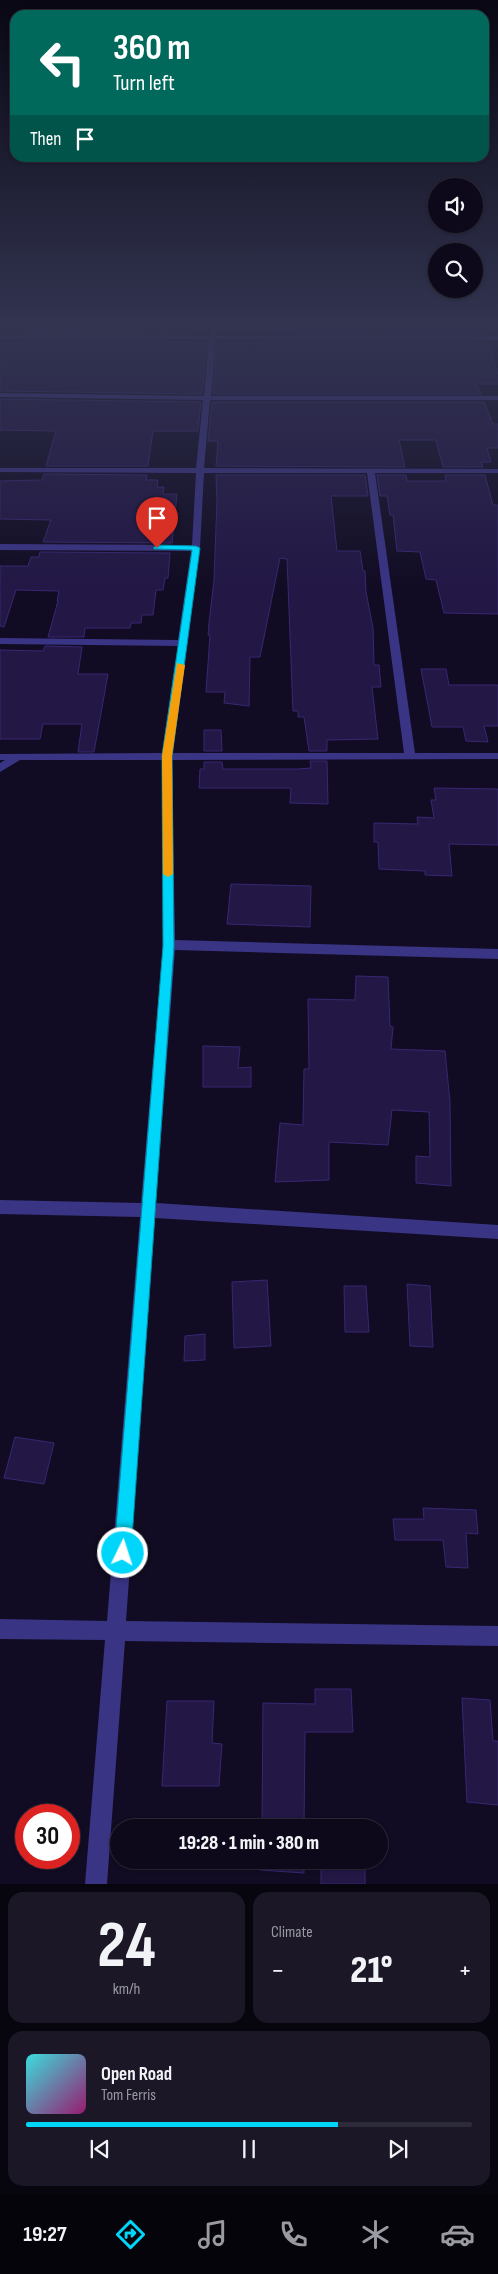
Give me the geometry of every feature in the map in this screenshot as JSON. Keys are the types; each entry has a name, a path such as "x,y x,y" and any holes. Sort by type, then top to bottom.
{"street":[{"path":"96,1884 169,946 167,756 196,548 205,412"},
{"path":"0,470 498,471"},
{"path":"371,471 410,756"},
{"path":"0,547 196,548"},
{"path":"0,641 184,642"},
{"path":"0,757 498,756"},
{"path":"0,768 18,757"},
{"path":"169,946 498,954"},
{"path":"0,1207 147,1210 498,1232"},
{"path":"0,1629 498,1636"}],"building":[{"path":"0,412 200,412 198,431 153,431 148,466 46,466 56,431 0,430"},
{"path":"211,412 488,412 493,424 498,424 498,448 487,448 491,462 481,462 483,467 443,467 436,440 399,440 405,467 216,466 218,441 208,441"},
{"path":"44,474 147,475 146,480 158,480 157,487 164,487 163,494 177,494 172,543 43,542 51,520 0,519 0,481 42,480"},
{"path":"216,475 365,475 368,496 331,496 337,551 360,551 363,571 365,571 366,592 373,628 374,665 379,665 381,687 372,687 378,739 327,740 327,751 309,751 304,717 298,717 298,711 293,711 287,559 280,558 260,657 250,657 249,706 224,703 225,692 206,692 210,635 208,635 214,580"},
{"path":"377,475 406,475 407,481 446,481 445,475 485,475 493,505 498,505 498,614 444,613 436,580 426,579 420,552 397,551 393,515 390,515 387,496 380,496"},
{"path":"40,552 170,553 168,578 165,578 163,590 156,590 153,615 142,615 141,623 131,623 130,628 85,628 84,637 48,637 59,591 16,590 4,627 0,626 0,566 28,566 31,557 39,557"},
{"path":"45,646 82,647 78,674 108,674 94,752 78,752 82,724 43,724 40,739 0,739 0,650 43,651"},
{"path":"421,669 446,669 449,685 498,685 498,726 484,726 488,742 466,741 463,727 432,727"},
{"path":"204,730 221,730 222,751 204,751"},
{"path":"310,761 327,761 328,804 290,803 291,788 199,788 200,769 204,769 204,762 222,762 223,769 298,769 311,768"},
{"path":"434,788 498,789 498,845 449,844 452,876 425,875 425,871 379,869 378,842 374,842 374,823 418,824 417,817 434,818 431,800 436,800"},
{"path":"231,884 311,886 310,927 227,924"},
{"path":"356,976 388,977 390,1026 393,1027 391,1049 445,1051 450,1102 451,1186 416,1183 416,1156 430,1157 429,1112 392,1110 388,1145 329,1142 329,1180 275,1182 280,1123 303,1125 304,1069 309,1069 308,999 355,1000"},
{"path":"203,1046 240,1047 238,1068 251,1067 251,1087 203,1087"},
{"path":"267,1280 271,1346 234,1348 232,1282"},
{"path":"407,1284 430,1286 433,1347 410,1346"},
{"path":"344,1286 366,1286 369,1332 345,1332"},
{"path":"205,1334 205,1360 184,1361 185,1336"},
{"path":"15,1437 54,1443 44,1484 4,1478"},
{"path":"423,1508 476,1510 478,1534 466,1533 468,1568 446,1567 443,1540 395,1540 393,1519 424,1519"},
{"path":"315,1689 351,1689 353,1732 305,1732 304,1819 262,1819 263,1703 315,1704"},
{"path":"462,1698 490,1700 493,1741 498,1741 498,1805 467,1802"},
{"path":"167,1701 214,1701 212,1743 222,1744 219,1786 162,1786"},
{"path":"304,1869 304,1873 260,1870"},
{"path":"321,1869 365,1869 365,1884 321,1884"}],"slow traffic":[{"path":"168,874 167,756 181,665"}],"route":[{"path":"123,1553 147,1210 169,946 167,756 196,548 157,548"}]}
